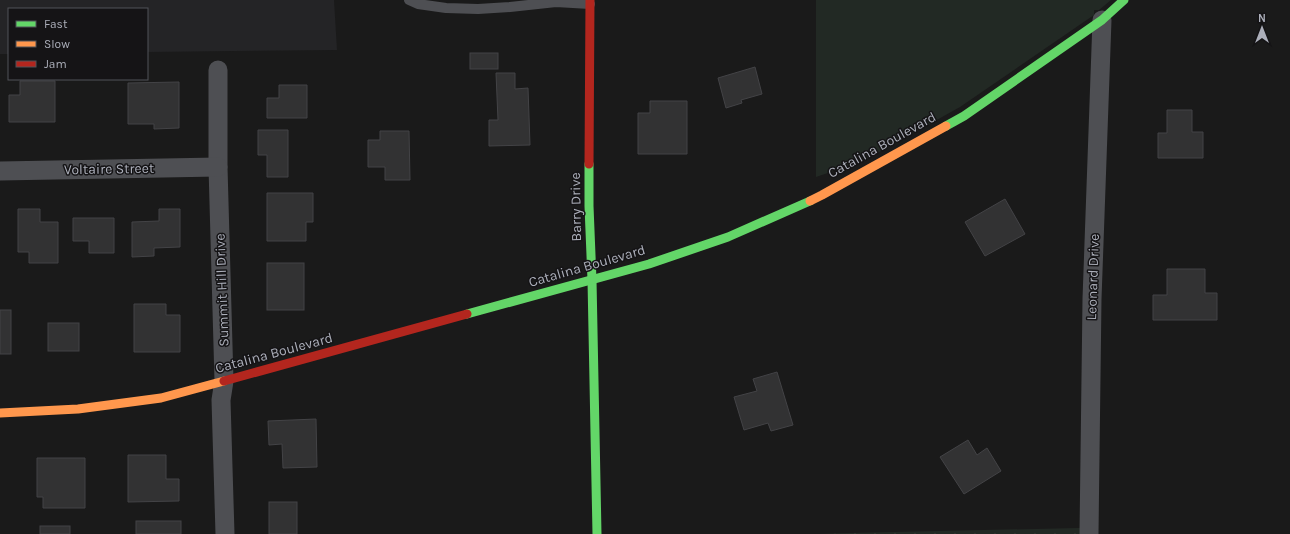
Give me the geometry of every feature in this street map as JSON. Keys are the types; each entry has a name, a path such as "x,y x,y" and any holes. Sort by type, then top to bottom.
{"street":[{"name":"Catalina Boulevard","path":"0,413 78,409 153,399 224,381 649,264 728,237 822,195 964,116 1102,20 1124,0"},
{"name":"Barry Drive","path":"590,2 589,206 597,534"},
{"name":"Leonard Drive","path":"1089,534 1093,291 1102,20"},
{"name":"Summit Hill Drive","path":"218,70 218,167 224,381 221,400 225,534"},
{"name":"Voltaire Street","path":"0,171 218,167"}],"lane":[{"path":"410,0 418,4 446,8 478,9 556,2 590,2"}],"shaded area":[{"path":"0,0 334,0 337,50 148,52 148,8 8,8 8,54 0,54"}],"green space":[{"path":"816,0 1111,0 1099,10 1094,10 1094,15 960,107 863,161 816,177"},
{"path":"1080,528 1080,534 819,534 851,533"}],"building":[{"path":"470,53 498,53 498,69 470,69"},
{"path":"755,67 762,94 741,100 742,103 726,108 718,78"},
{"path":"496,73 515,73 515,89 528,88 530,145 489,146 489,120 498,120"},
{"path":"20,81 55,81 55,122 9,122 9,95 20,95"},
{"path":"179,82 179,128 154,129 154,124 128,124 128,83"},
{"path":"279,85 307,85 307,118 267,118 267,98 279,98"},
{"path":"650,101 687,101 687,154 638,154 638,113 650,113"},
{"path":"1167,110 1192,110 1192,132 1203,132 1203,158 1158,158 1158,133 1167,133"},
{"path":"258,130 288,130 288,177 267,177 267,155 258,155"},
{"path":"380,131 409,131 410,180 385,180 385,167 368,167 368,140 380,140"},
{"path":"267,193 313,193 313,222 306,222 306,241 267,241"},
{"path":"1005,199 1025,234 985,256 965,222"},
{"path":"18,209 40,209 40,222 58,222 58,263 29,263 29,252 18,252"},
{"path":"159,209 180,209 180,247 154,248 154,256 132,257 132,222 159,221"},
{"path":"73,218 114,218 114,253 89,253 89,241 73,241"},
{"path":"267,263 304,263 304,310 267,310"},
{"path":"1167,269 1205,269 1205,293 1217,293 1217,320 1153,320 1153,295 1167,295"},
{"path":"134,304 166,304 166,315 180,315 180,352 134,352"},
{"path":"0,310 11,310 11,354 0,354"},
{"path":"48,323 79,323 79,351 48,351"},
{"path":"777,372 793,425 771,431 768,423 744,430 734,397 757,391 753,379"},
{"path":"316,419 317,467 283,468 282,444 269,445 268,421"},
{"path":"968,440 977,455 987,448 1001,471 964,494 940,457"},
{"path":"128,455 166,455 166,479 179,479 179,501 128,502"},
{"path":"37,458 85,458 85,508 43,508 43,497 37,497"},
{"path":"269,502 297,502 297,534 269,534"},
{"path":"136,521 181,521 181,534 136,534"},
{"path":"40,526 70,526 70,534 40,534"}],"traffic: fast":[{"path":"946,126 964,116 1102,20 1124,0"},
{"path":"589,164 597,534"},
{"path":"467,314 649,264 728,237 810,201"}],"traffic: slow":[{"path":"810,201 946,126"},
{"path":"0,413 78,409 161,398 224,381"}],"traffic: jam":[{"path":"589,164 590,0"},
{"path":"224,381 467,314"}]}
